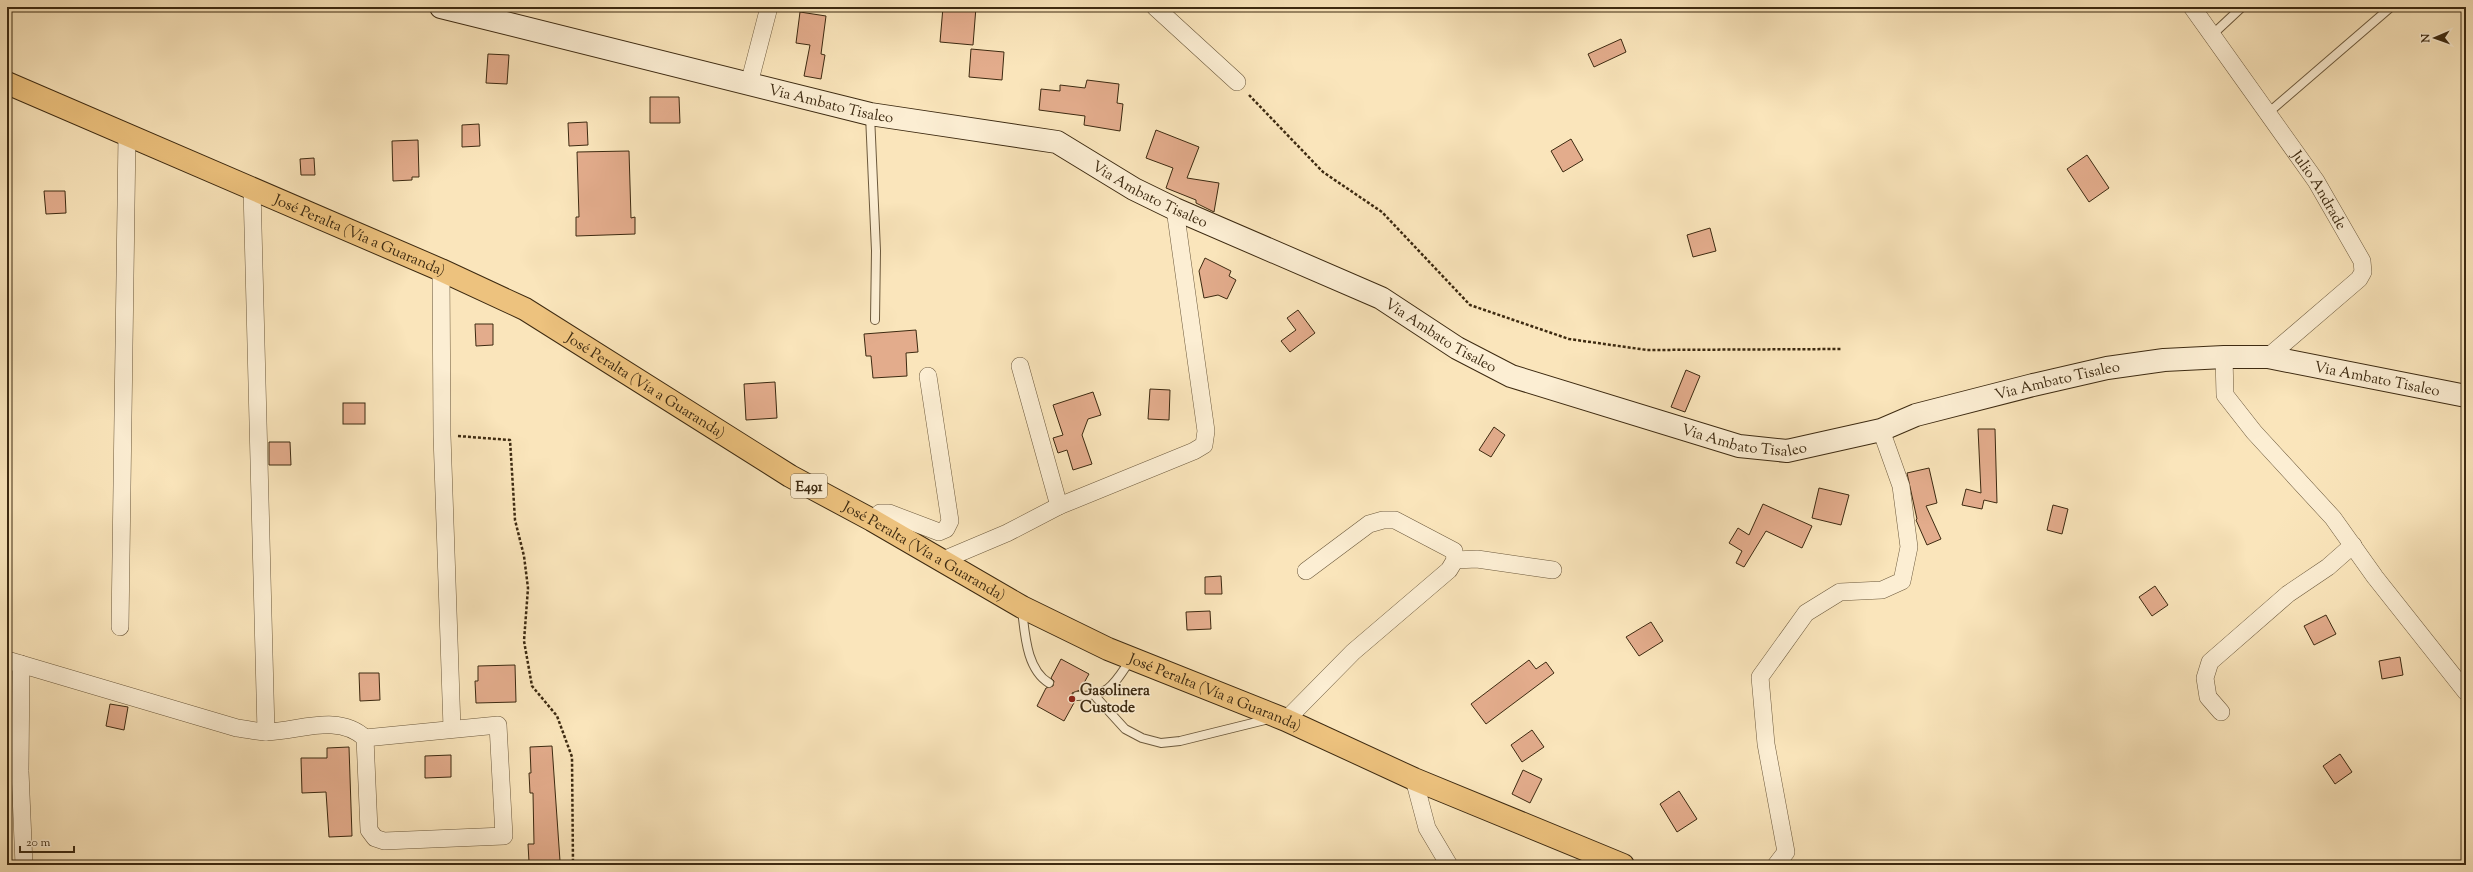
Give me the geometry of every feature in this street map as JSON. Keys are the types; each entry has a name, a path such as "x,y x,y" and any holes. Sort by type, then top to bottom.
{"highway":[{"name":"José Peralta (Vía a Guaranda)","path":"7,83 441,270 525,310 790,476 872,520 926,553 943,560 1022,607 1131,658 1282,718 1414,779 1623,865"}],"main road":[{"name":"Via Ambato Tisaleo","path":"441,7 870,114 1057,142 1134,189 1175,209 1381,298 1457,348 1511,376 1739,446 1787,451 1881,430 1916,415 2107,368 2164,360 2224,357 2268,357 2466,396"}],"street":[{"path":"749,84 769,7"},
{"path":"1156,7 1237,82"},
{"name":"Julio Andrade","path":"2192,7 2316,181 2362,261 2363,272 2359,279 2268,357"},
{"path":"120,627 128,135"},
{"path":"252,189 266,732"},
{"path":"943,560 1007,532 1059,506 1194,452 1204,445 1206,431 1175,209"},
{"path":"441,270 442,434 452,728"},
{"path":"2224,357 2226,395 2254,432 2333,518 2466,692"},
{"path":"1020,366 1059,506"},
{"path":"872,520 880,513 889,513 940,532 946,529 950,521 928,376"},
{"path":"1776,865 1786,852 1766,744 1760,677 1806,613 1840,592 1882,590 1902,580 1909,547 1901,486 1881,430"},
{"path":"1282,718 1353,652 1450,570 1455,560 1454,551 1395,520 1383,520 1369,524 1306,571"},
{"path":"2221,712 2208,697 2205,678 2210,662 2288,594 2328,567 2353,545"},
{"path":"1455,560 1477,559 1553,570"},
{"path":"24,865 14,662 214,723 266,732 343,725 358,731 365,738 369,830 375,838 384,841 504,836 498,725 452,728 365,738"},
{"path":"1414,779 1427,828 1449,865"}],"lane":[{"path":"2212,35 2242,7"},
{"path":"2268,113 2391,7"},
{"path":"870,114 876,251 875,320"},
{"path":"1022,607 1027,643 1032,661 1041,678 1049,683"},
{"path":"1077,696 1095,696 1111,688 1131,658"},
{"path":"1095,696 1125,729 1142,738 1161,743 1180,741 1282,718"}],"path":[{"path":"1237,82 1323,172 1382,212 1470,305 1569,340 1647,350 1842,349"},
{"path":"442,434 510,440 515,520 524,556 528,588 524,641 532,686 557,716 572,758 573,865"}],"building":[{"path":"943,7 976,7 973,45 940,42"},
{"path":"800,12 826,16 821,54 825,55 821,79 804,76 810,45 796,43"},
{"path":"1621,39 1626,52 1594,67 1588,54"},
{"path":"971,49 1004,52 1002,80 969,77"},
{"path":"488,54 509,55 507,84 486,83"},
{"path":"1087,80 1119,84 1117,103 1123,104 1120,131 1084,125 1085,116 1039,110 1041,89 1060,91 1060,85 1085,88"},
{"path":"650,97 679,97 680,123 650,123"},
{"path":"587,122 588,145 569,146 568,123"},
{"path":"479,124 480,146 462,147 462,125"},
{"path":"1156,130 1199,147 1187,178 1219,183 1214,212 1196,203 1196,200 1166,188 1173,168 1146,158"},
{"path":"1571,139 1583,160 1563,172 1551,151"},
{"path":"418,140 419,177 412,177 412,180 393,181 392,141"},
{"path":"629,151 631,218 635,217 635,234 576,236 576,217 579,217 577,152"},
{"path":"2087,155 2109,188 2089,202 2067,169"},
{"path":"314,158 315,175 301,175 300,159"},
{"path":"44,191 65,191 66,213 46,214"},
{"path":"1710,228 1716,251 1693,257 1687,235"},
{"path":"1205,258 1231,271 1229,276 1236,280 1227,299 1218,295 1204,298 1199,271"},
{"path":"1298,310 1315,333 1290,352 1281,341 1296,330 1287,318"},
{"path":"475,324 493,324 493,345 476,346"},
{"path":"916,330 918,352 906,353 907,376 873,378 871,356 866,356 864,334"},
{"path":"1686,370 1700,376 1685,412 1671,407"},
{"path":"775,382 777,418 746,420 744,384"},
{"path":"1150,389 1170,390 1169,420 1148,419"},
{"path":"1093,392 1101,415 1088,419 1082,435 1092,464 1073,470 1067,450 1058,453 1053,438 1063,435 1053,405"},
{"path":"343,403 365,403 365,424 343,424"},
{"path":"1494,427 1505,435 1491,457 1479,450"},
{"path":"1978,429 1995,429 1997,503 1984,500 1982,509 1962,505 1966,489 1981,493"},
{"path":"269,442 290,442 291,465 269,465"},
{"path":"1929,468 1937,503 1926,506 1941,539 1927,545 1916,520 1907,473"},
{"path":"1819,488 1849,495 1841,525 1812,518"},
{"path":"1763,504 1812,526 1802,548 1766,531 1744,567 1736,563 1742,551 1729,543 1738,528 1749,535"},
{"path":"2053,505 2068,509 2062,534 2047,530"},
{"path":"1221,576 1222,594 1205,594 1205,577"},
{"path":"2155,586 2168,605 2152,616 2139,597"},
{"path":"1210,611 1211,629 1187,630 1186,612"},
{"path":"2326,615 2336,634 2314,645 2304,626"},
{"path":"1651,622 1663,641 1639,656 1626,637"},
{"path":"2400,657 2403,675 2382,679 2379,661"},
{"path":"1061,659 1089,674 1080,690 1072,693 1075,701 1064,721 1037,706 1046,688 1053,686 1054,681 1051,678"},
{"path":"1529,660 1536,669 1546,662 1554,673 1486,724 1471,704"},
{"path":"515,665 516,702 476,703 475,681 478,681 478,666"},
{"path":"359,673 379,673 380,700 360,701"},
{"path":"110,704 128,707 124,730 106,726"},
{"path":"1532,730 1544,747 1522,762 1511,745"},
{"path":"552,746 560,861 529,862 528,844 534,844 533,793 530,793 529,773 531,773 530,747"},
{"path":"349,747 352,836 329,837 326,792 302,793 301,758 327,758 327,748"},
{"path":"2340,754 2352,772 2335,784 2323,766"},
{"path":"451,755 451,777 425,778 425,756"},
{"path":"1523,770 1542,779 1530,803 1512,794"},
{"path":"1679,791 1697,819 1677,832 1660,804"}],"place":[{"name":"Gasolinera Custode","path":"1072,699"}]}
